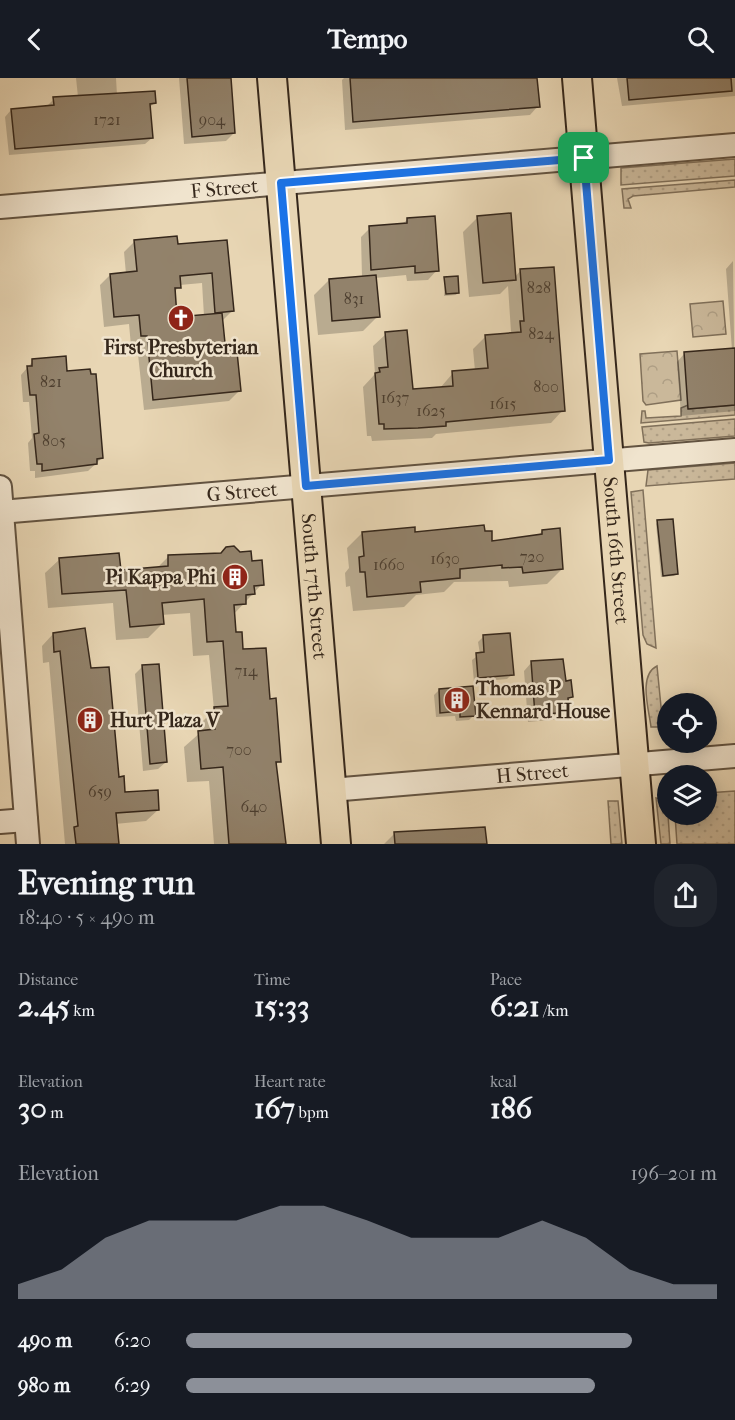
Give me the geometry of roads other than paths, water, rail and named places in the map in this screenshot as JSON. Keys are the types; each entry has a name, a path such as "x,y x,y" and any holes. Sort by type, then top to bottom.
{"main road":[{"name":"South 17th Street","path":"272,78 336,844"},
{"name":"South 16th Street","path":"577,78 641,844"}],"street":[{"name":"F Street","path":"0,207 735,145"},
{"name":"G Street","path":"1,512 735,450"},
{"path":"0,487 28,844"},
{"name":"H Street","path":"331,790 735,756"},
{"path":"0,822 26,820"}],"place":[{"name":"First Presbyterian Church","path":"181,318"},
{"name":"Pi Kappa Phi","path":"235,577"},
{"name":"Thomas P Kennard House","path":"457,700"},
{"name":"Hurt Plaza V","path":"90,720"}]}
